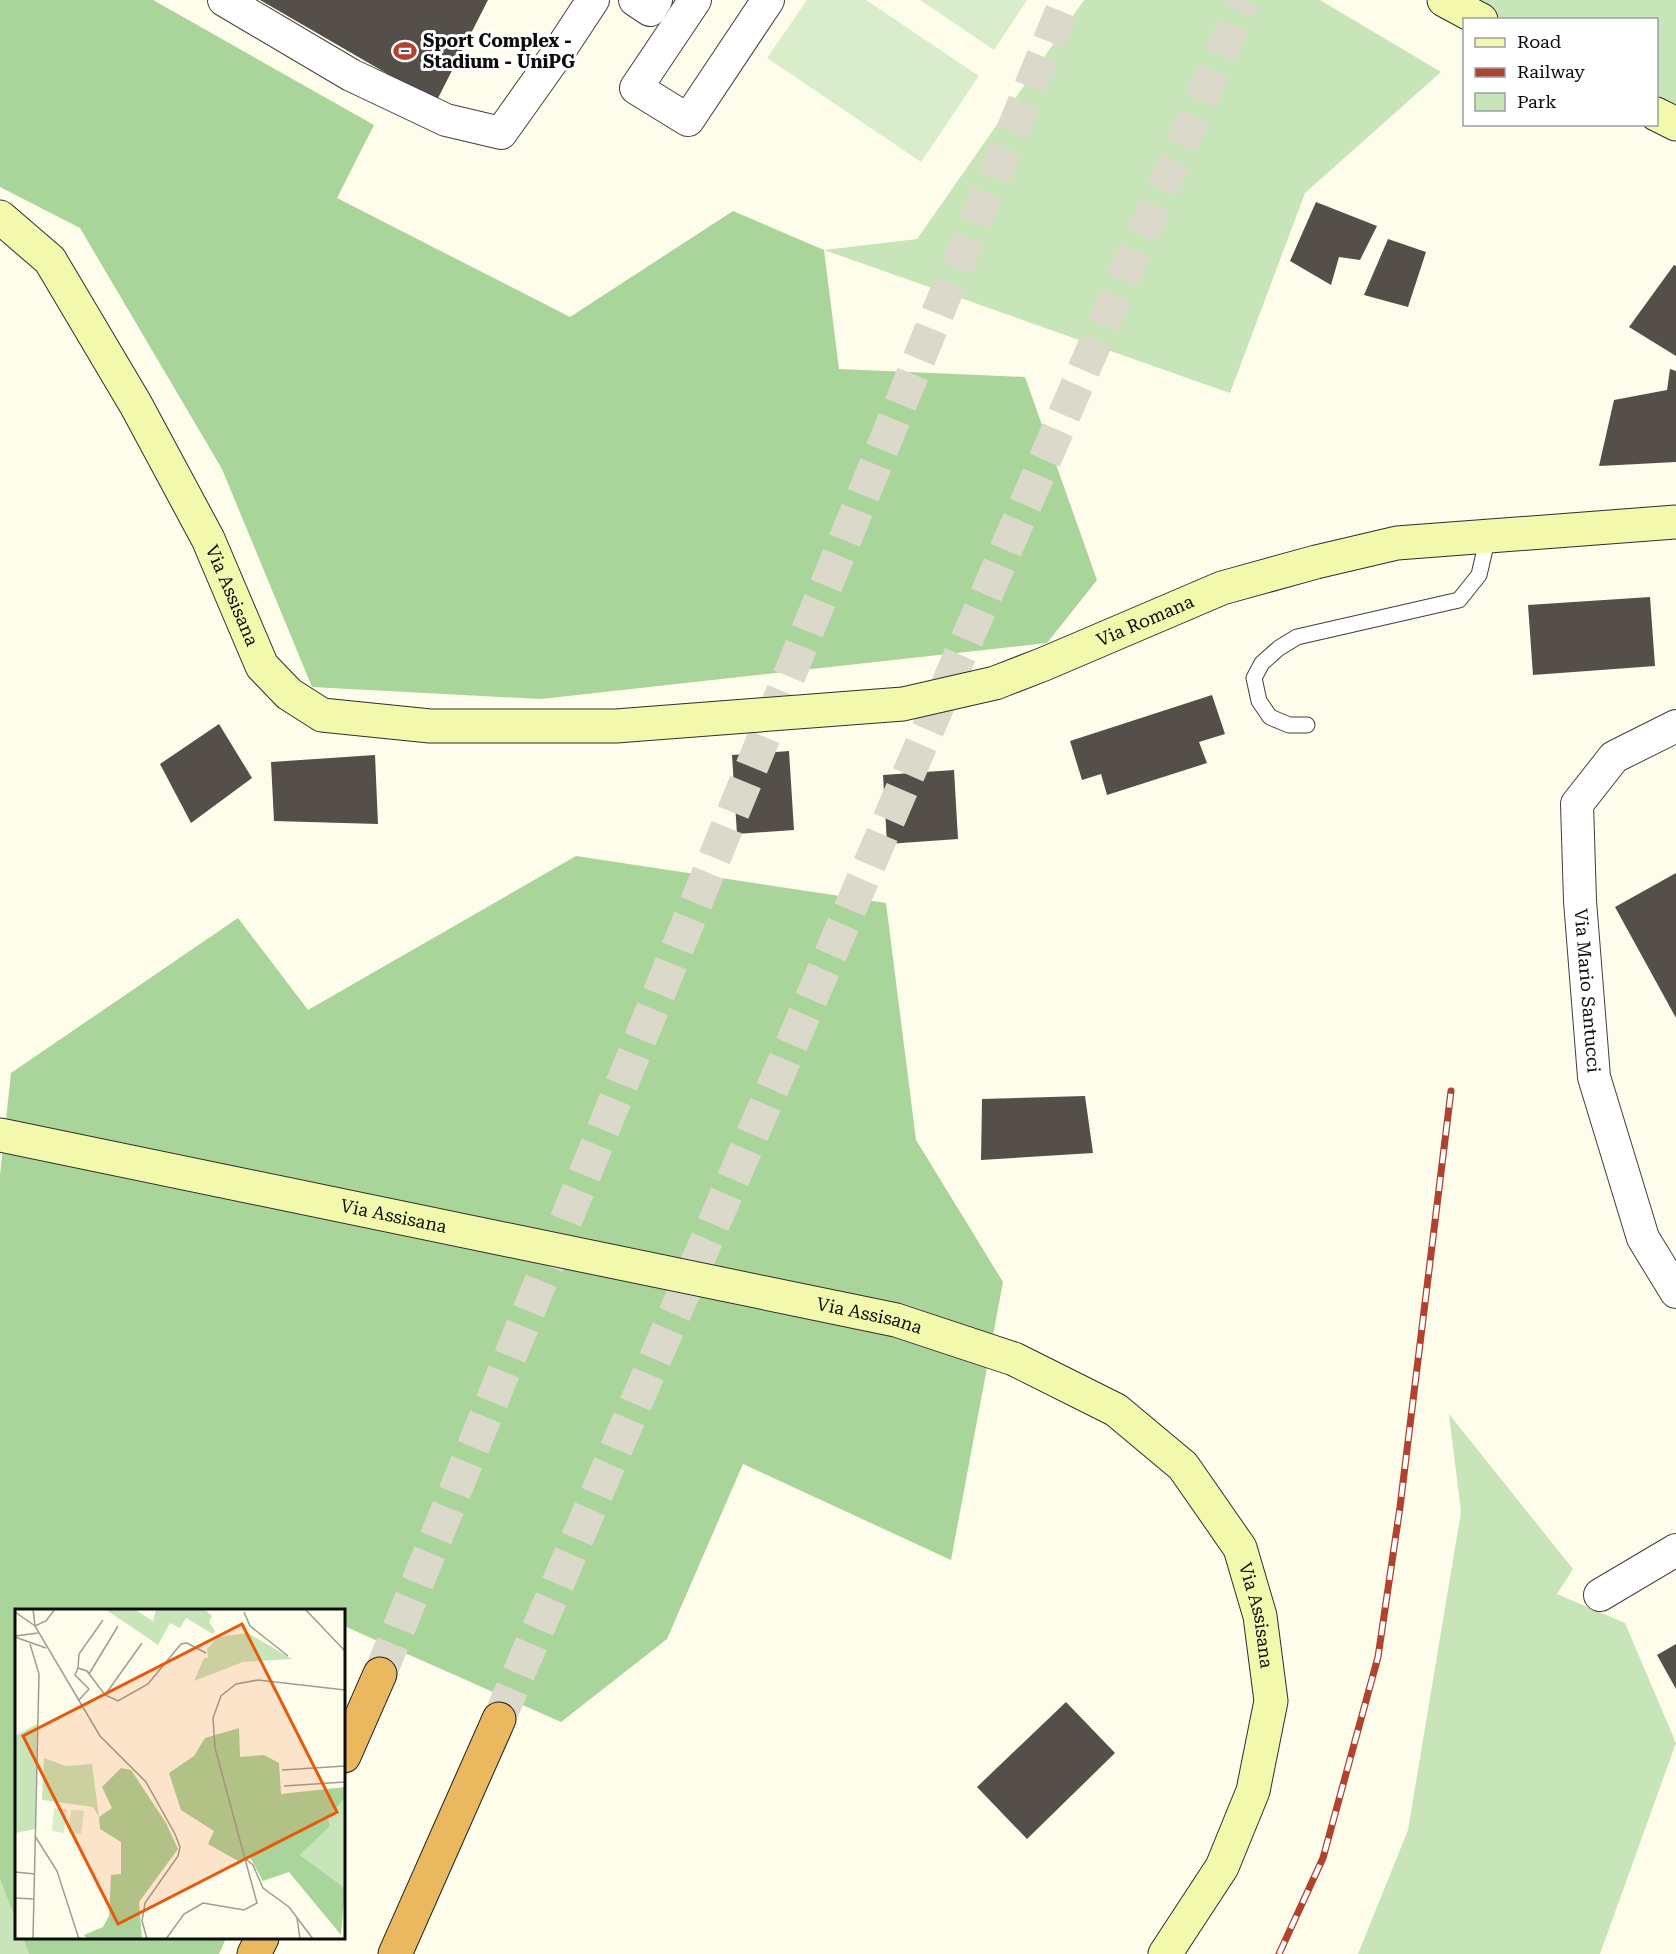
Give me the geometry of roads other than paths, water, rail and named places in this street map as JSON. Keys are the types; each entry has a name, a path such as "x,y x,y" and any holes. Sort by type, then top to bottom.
{"highway":[{"path":"345,1754 380,1674"},
{"path":"394,1954 499,1719"},
{"path":"255,1954 262,1939"}],"main road":[{"path":"1444,0 1476,18"},
{"path":"1658,115 1676,124"},
{"name":"Via Assisana","path":"0,217 50,260 136,405 208,538 262,666 289,694 322,715 430,726 616,726"},
{"name":"Via Romana","path":"616,726 903,704 994,683 1233,585 1396,543 1676,522"},
{"name":"Via Assisana","path":"0,1135 896,1320 1014,1359 1116,1410 1183,1466 1240,1548 1260,1616 1270,1701 1252,1791 1222,1867 1165,1954"}],"street":[{"path":"224,0 351,75 446,120 501,133 593,0"},
{"path":"635,0 650,10 656,0"},
{"path":"695,0 636,88 688,120 768,0"},
{"name":"Via Mario Santucci","path":"1673,735 1614,757 1578,804 1578,814 1580,901 1594,1077 1643,1238 1676,1292"},
{"path":"1600,1595 1676,1550"}],"lane":[{"path":"1307,725 1289,725 1270,717 1259,701 1254,678 1262,663 1279,648 1297,637 1459,600 1479,575 1488,536"}],"tunnel":[{"path":"380,1674 1066,0"},
{"path":"499,1719 1244,0"}],"railway":[{"path":"1279,1954 1323,1858 1378,1657 1400,1507 1451,1091"}],"place":[{"name":"Sport Complex - Stadium - UniPG","path":"405,51"}]}
